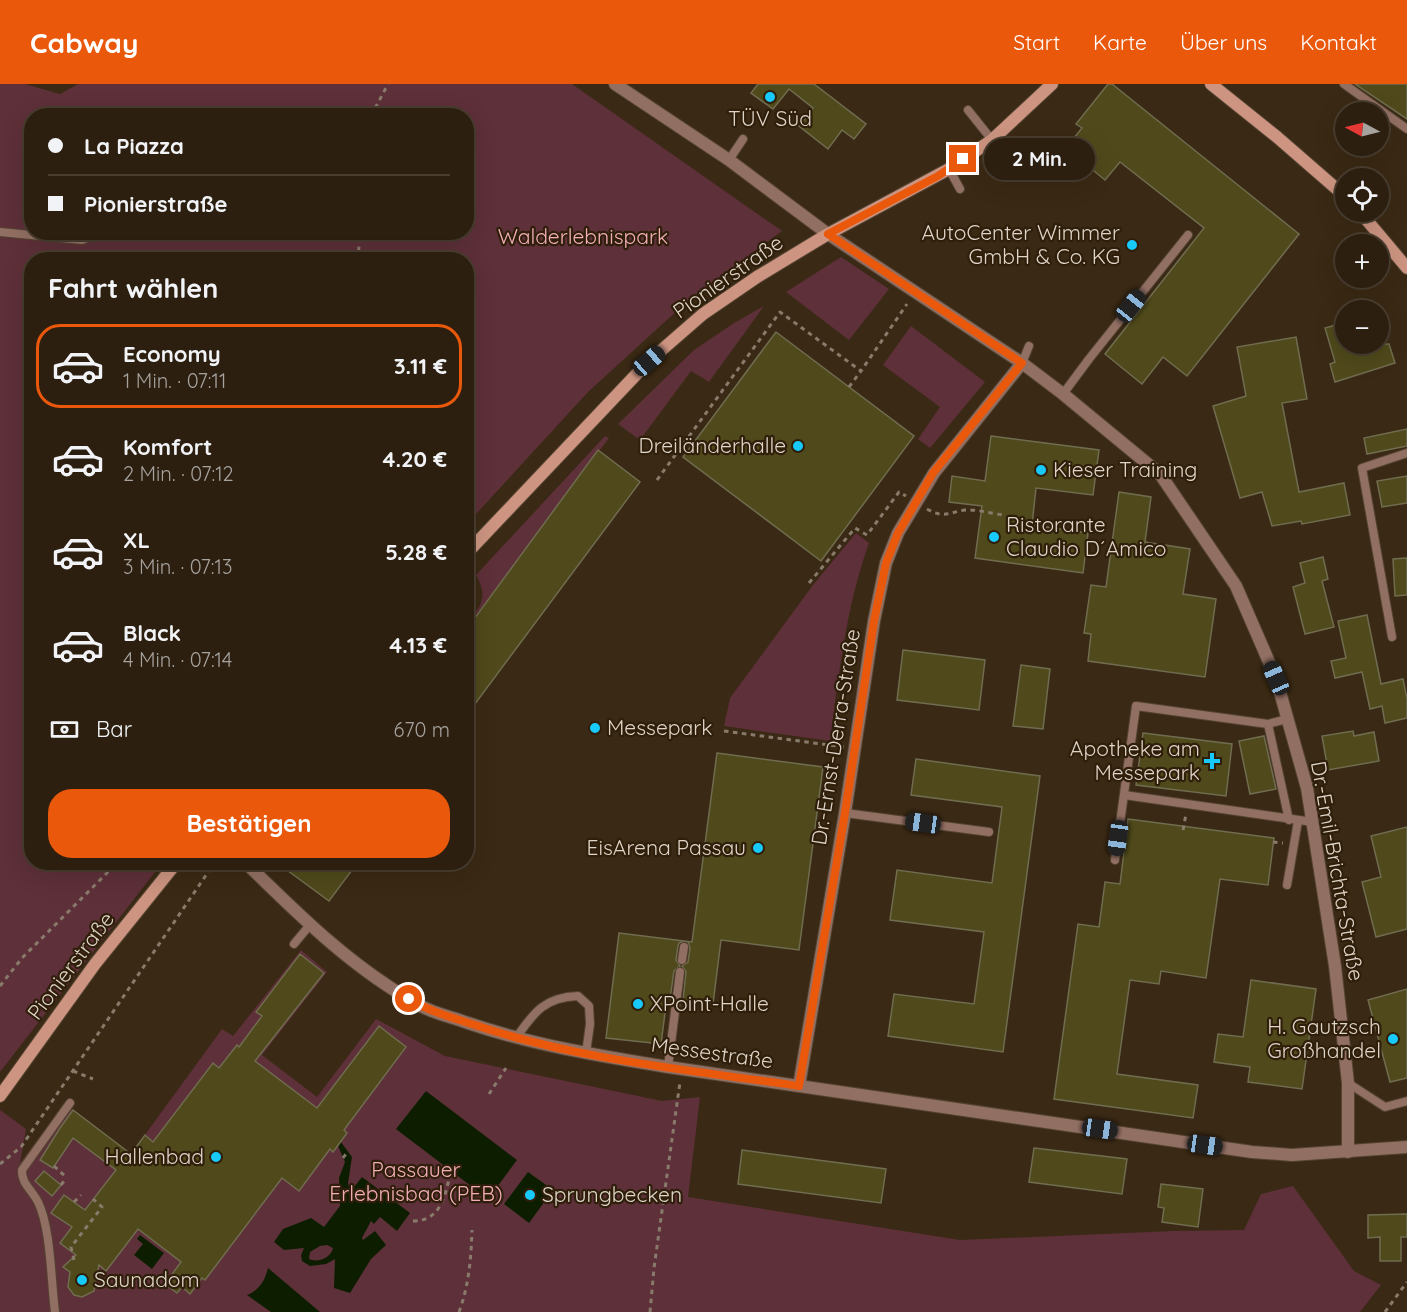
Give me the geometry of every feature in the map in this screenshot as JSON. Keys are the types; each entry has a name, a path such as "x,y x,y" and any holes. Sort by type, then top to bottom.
{"main road":[{"name":"Pionierstraße","path":"474,546 649,361 703,314 757,277 828,234 949,169 992,140 1052,84"},
{"path":"1211,84 1335,187"},
{"path":"1369,222 1406,262"},
{"name":"Pionierstraße","path":"0,1096 95,964 171,870"}],"street":[{"name":"Dr.-Emil-Brichta-Straße","path":"615,84 729,160 828,234 1022,363 1160,474 1236,586 1276,678 1307,788 1335,966 1348,1083 1348,1152"},
{"name":"Dr.-Ernst-Derra-Straße","path":"799,1086 845,813 874,621 886,563 898,533 933,473 1022,363"},
{"name":"Messestraße","path":"253,870 309,926 368,973 423,1007 516,1038 668,1067 1252,1152 1292,1155 1407,1147"}],"lane":[{"path":"1344,84 1407,129"},
{"path":"968,110 992,140"},
{"path":"729,160 743,139"},
{"path":"949,169 960,189"},
{"path":"0,232 24,234"},
{"path":"1063,394 1188,235"},
{"path":"1022,363 1029,346"},
{"path":"1392,637 1362,468 1407,453"},
{"path":"1115,860 1136,706 1268,724 1287,719"},
{"path":"1268,724 1293,821 1287,885"},
{"path":"1124,795 1293,821 1313,822"},
{"path":"845,813 989,832"},
{"path":"294,944 309,926"},
{"path":"682,960 684,947"},
{"path":"668,1067 680,972"},
{"path":"516,1038 529,1019 546,1003 565,997 578,996 589,1006 590,1024 586,1053"},
{"path":"1348,1083 1385,1107 1407,1101"},
{"path":"55,1312 46,1232 38,1202 21,1178 22,1170 70,1103"}],"path":[{"path":"375,108 388,84"},
{"path":"849,387 915,292"},
{"path":"657,480 780,312 861,371"},
{"path":"809,583 855,528 867,536 899,492 915,501"},
{"path":"933,512 951,514 965,510 1004,515"},
{"path":"723,730 854,748"},
{"path":"0,986 22,958 110,870"},
{"path":"0,1164 21,1147 210,870"},
{"path":"489,1094 506,1068"},
{"path":"650,1312 682,1069"},
{"path":"73,1071 93,1079"},
{"path":"343,1158 348,1151"},
{"path":"54,1166 64,1176"},
{"path":"413,1221 424,1221 435,1213 445,1196 449,1179"},
{"path":"74,1202 81,1195"},
{"path":"74,1260 71,1247 102,1207 93,1199"},
{"path":"459,1312 467,1292 472,1230"},
{"path":"1385,1312 1407,1282"}],"green space":[{"name":"Walderlebnispark","path":"0,84 25,84 60,94 78,84 572,84 782,231 691,298 588,392 474,516 474,252 24,252 24,870 157,870 0,1072"},
{"path":"841,257 889,289 849,340 786,292"},
{"path":"764,306 709,382 691,371 640,440 618,424 694,350"},
{"path":"911,326 985,382 930,448 918,439 940,407 883,365"},
{"path":"605,436 609,438 474,618 482,600 482,589 476,575"},
{"path":"856,533 869,543 849,616 830,741 724,726 730,698 813,585"},
{"name":"Passauer Erlebnisbad (PEB)","path":"301,950 327,972 262,1055 317,1097 376,1019 445,1056 662,1101 700,1097 688,1197 960,1240 1244,1230 1261,1194 1293,1186 1354,1271 1381,1285 1360,1312 0,1312 0,1110 26,1129 20,1163 67,1101 72,1109 131,1154 222,1029 233,1036"}],"shaded area":[{"path":"426,1091 517,1160 488,1199 396,1129"},
{"path":"341,1142 352,1157 348,1183 350,1192 362,1177 410,1213 397,1231 380,1217 374,1224 371,1221 363,1240 375,1231 386,1245 371,1259 350,1293 334,1288 335,1259 326,1264 310,1266 302,1261 301,1255 304,1248 284,1250 274,1242 283,1229 311,1218 324,1227 340,1206 339,1178 345,1162 338,1146","holes":["327,1245 333,1248 324,1259 309,1259 310,1252 320,1246"]},
{"name":"Sprungbecken","path":"528,1172 553,1190 529,1223 504,1204"},
{"path":"140,1235 164,1253 152,1269 134,1255 143,1244 137,1239"},
{"path":"268,1268 320,1312 271,1312 247,1295 261,1284"}],"building":[{"path":"758,84 814,84 866,124 854,139 842,130 828,149 799,126 813,108 789,89 773,109 751,93"},
{"path":"1108,84 1112,84 1299,234 1187,376 1163,357 1142,384 1105,354 1204,228 1120,162 1105,180 1066,148 1082,128 1076,124"},
{"path":"1355,84 1407,84 1407,119 1389,107 1389,102 1382,102"},
{"path":"1335,325 1335,354 1389,354 1389,344 1395,363 1335,382 1330,364 1335,362 1325,328"},
{"name":"Dreiländerhalle","path":"776,332 914,436 821,561 683,457"},
{"path":"1296,337 1307,399 1282,403 1299,492 1344,483 1350,515 1302,524 1301,521 1272,526 1262,492 1240,498 1213,406 1246,396 1237,347"},
{"path":"1407,429 1407,446 1367,454 1364,438"},
{"path":"991,436 1099,450 1093,495 1036,488 1032,525 1088,533 1083,573 975,558 982,506 949,502 952,476 985,481"},
{"path":"598,450 640,482 474,705 474,619"},
{"path":"1407,476 1407,503 1382,507 1377,481"},
{"path":"1119,492 1151,497 1145,542 1190,549 1183,594 1216,599 1205,677 1088,661 1091,634 1084,633 1091,585 1106,587"},
{"path":"1323,557 1328,579 1322,581 1334,627 1305,634 1293,587 1305,583 1300,563"},
{"path":"1407,558 1407,595 1395,596 1393,559"},
{"path":"1367,615 1381,684 1403,679 1407,699 1407,718 1385,723 1382,706 1370,709 1362,672 1335,678 1331,661 1346,658 1338,621"},
{"path":"903,650 985,660 979,710 897,700"},
{"path":"1021,665 1050,669 1043,729 1013,726"},
{"path":"1353,731 1354,736 1374,732 1379,761 1328,770 1322,736"},
{"path":"1143,733 1232,744 1226,796 1136,785"},
{"path":"1264,736 1276,789 1250,794 1239,741"},
{"name":"EisArena Passau","path":"717,753 823,767 799,950 721,940 713,1004 683,1000 686,972 682,966 688,962 690,948 688,942 684,941 692,942"},
{"path":"916,759 1040,776 1003,1052 888,1036 894,994 974,1004 984,932 890,920 897,870 992,883 1002,807 911,795"},
{"path":"1128,819 1274,838 1268,885 1220,879 1206,978 1161,971 1159,984 1130,980 1117,1074 1198,1085 1193,1118 1054,1099 1078,924 1099,927 1105,882 1120,884"},
{"path":"1407,827 1407,929 1376,937 1362,882 1381,877 1371,836"},
{"path":"287,870 352,870 329,901"},
{"name":"XPoint-Halle","path":"619,933 684,941 678,946 676,960 680,966 674,971 670,999 667,998 661,1044 606,1038"},
{"name":"Hallenbad","path":"300,954 324,973 255,1061 317,1108 379,1026 406,1047 344,1130 347,1133 333,1152 330,1149 299,1191 282,1178 205,1280 202,1278 190,1294 182,1287 177,1293 165,1284 181,1262 138,1229 106,1271 99,1265 94,1291 82,1297 74,1295 68,1287 70,1272 63,1267 76,1255 60,1243 72,1227 51,1213 64,1195 85,1210 116,1170 73,1138 53,1168 40,1160 60,1128 73,1110 131,1154 145,1135 153,1142 213,1063 219,1068 237,1045 239,1047 262,1016 256,1012"},
{"path":"1251,980 1316,989 1302,1089 1248,1082 1250,1067 1214,1062 1218,1034 1243,1037"},
{"name":"H. Gautzsch Großhandel","path":"1407,989 1407,1078 1390,1082 1368,1000"},
{"path":"1034,1148 1127,1159 1122,1194 1029,1182"},
{"path":"742,1150 886,1169 881,1203 738,1184"},
{"path":"44,1171 61,1185 52,1196 35,1181"},
{"path":"1161,1184 1203,1189 1198,1227 1162,1222 1164,1208 1158,1207"},
{"path":"1407,1214 1407,1237 1401,1237 1401,1261 1380,1261 1380,1237 1368,1238 1368,1215"}],"place":[{"name":"TÜV Süd","path":"770,97"},
{"name":"AutoCenter Wimmer GmbH & Co. KG","path":"1132,245"},
{"name":"Dreiländerhalle","path":"798,446"},
{"name":"Kieser Training","path":"1041,470"},
{"name":"Ristorante Claudio D´Amico","path":"994,537"},
{"name":"Messepark","path":"595,728"},
{"name":"Apotheke am Messepark","path":"1212,761"},
{"name":"EisArena Passau","path":"758,848"},
{"name":"XPoint-Halle","path":"638,1004"},
{"name":"H. Gautzsch Großhandel","path":"1393,1039"},
{"name":"Hallenbad","path":"216,1157"},
{"name":"Sprungbecken","path":"530,1195"},
{"name":"Saunadom","path":"82,1280"}],"route":[{"path":"409,999 423,1007 516,1038 668,1067 799,1086 845,813 874,621 886,563 898,533 933,473 1022,363 828,234 938,176 963,159"}]}
